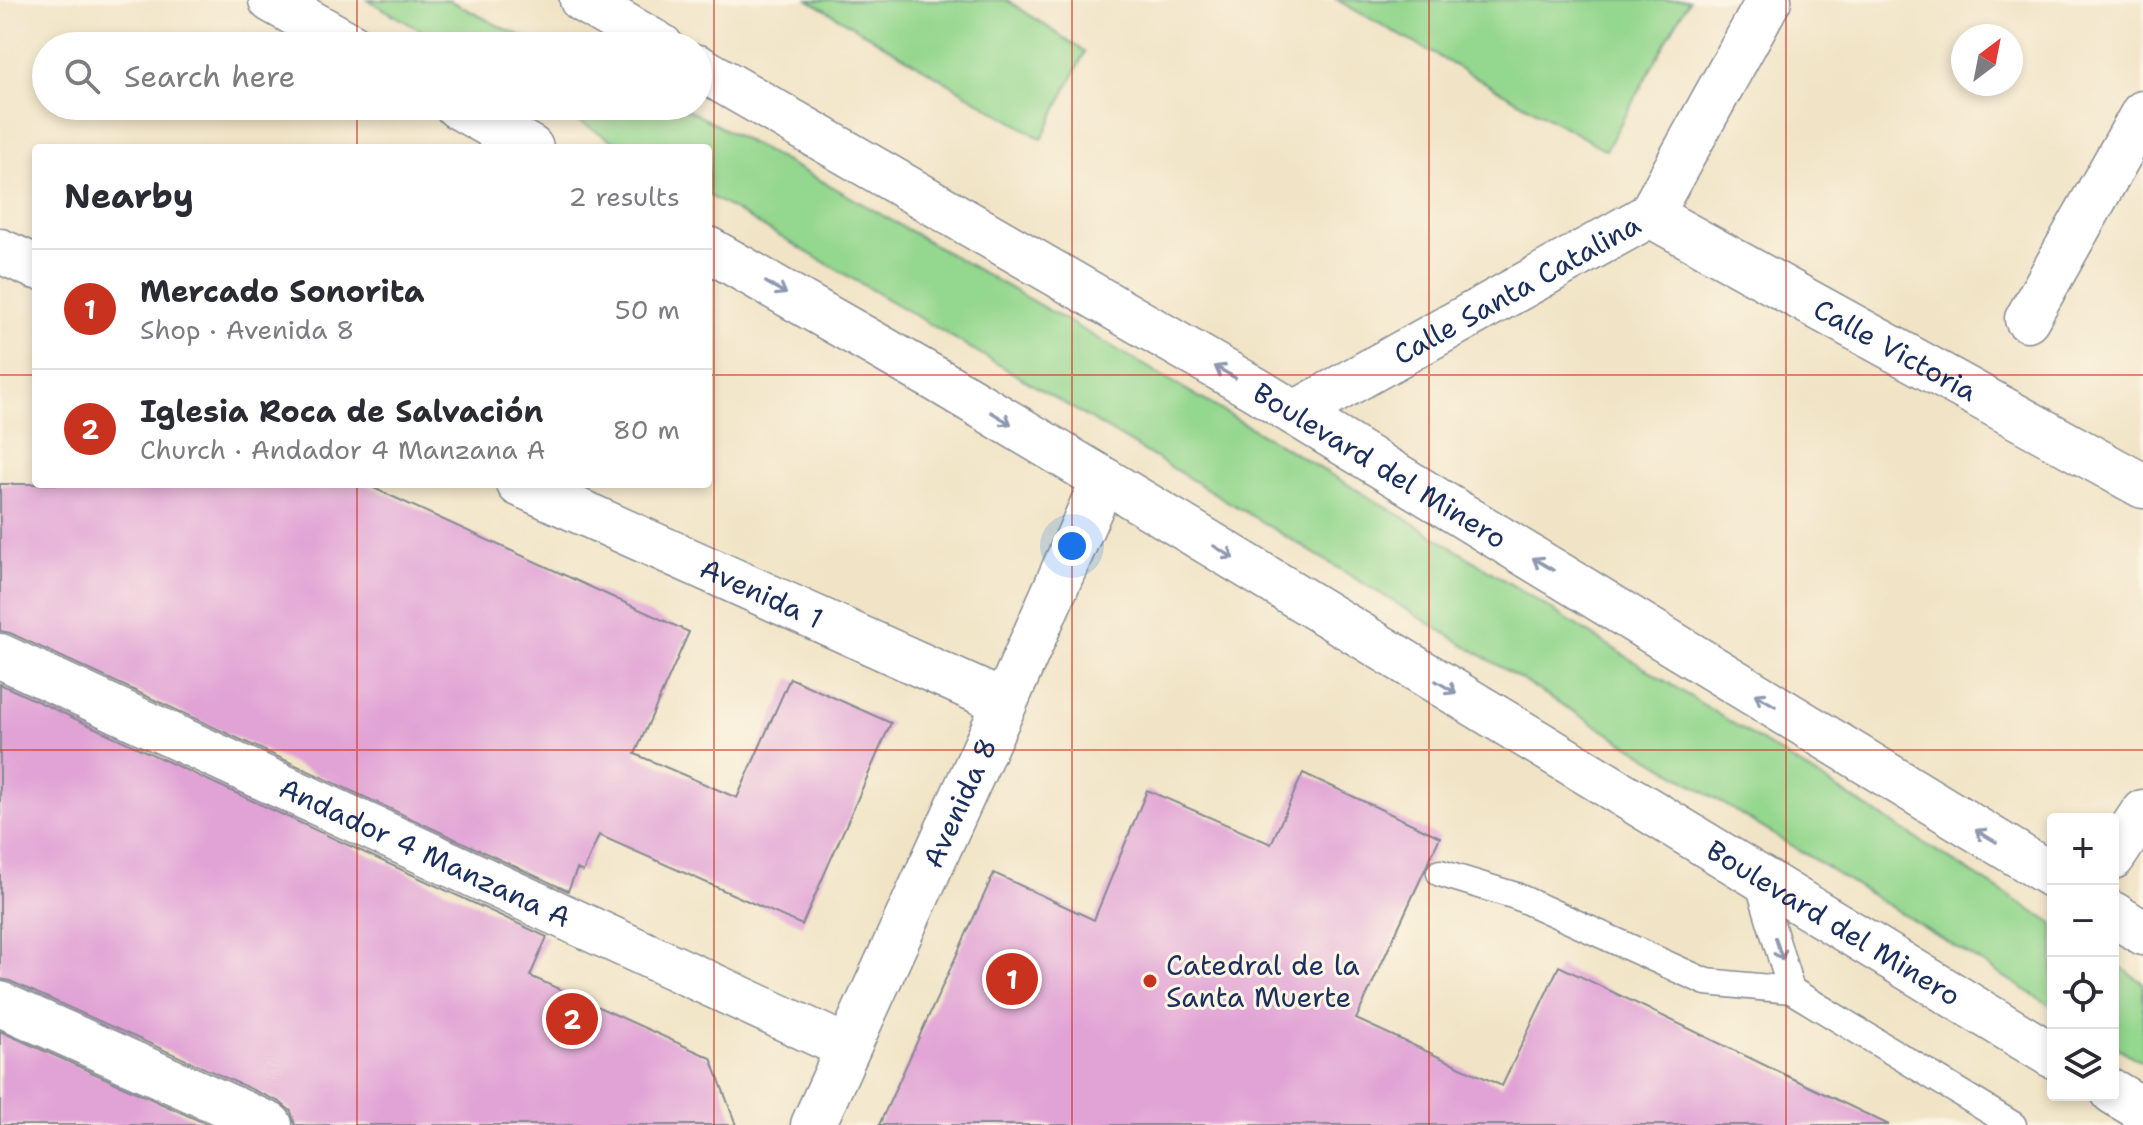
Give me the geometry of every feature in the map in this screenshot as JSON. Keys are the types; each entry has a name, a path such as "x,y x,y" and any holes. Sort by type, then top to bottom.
{"street":[{"path":"271,0 327,32"},
{"path":"582,0 637,32"},
{"name":"Calle Santa Catalina","path":"1295,413 1650,215 1769,0"},
{"name":"Boulevard del Minero","path":"712,75 1295,413 2047,872"},
{"path":"2027,319 2143,113"},
{"path":"482,120 524,144"},
{"name":"Calle Victoria","path":"1650,215 2143,486"},
{"path":"0,251 32,265"},
{"name":"Boulevard del Minero","path":"712,251 939,381 2047,1052"},
{"name":"Avenida 8","path":"813,1125 1103,480"},
{"name":"Avenida 1","path":"528,488 1005,703"},
{"name":"Andador 4 Manzana A","path":"0,656 848,1048"},
{"path":"2119,848 2143,812"},
{"path":"2119,918 2143,933"},
{"path":"0,1004 270,1125"},
{"path":"2119,1096 2143,1110"}],"lane":[{"path":"1440,873 1516,896 1706,982 1791,990 2013,1125"},
{"path":"1756,874 1791,990"}],"green space":[{"path":"368,0 449,0 512,32 424,32"},
{"path":"809,0 1007,0 1085,52 1042,139"},
{"path":"1337,0 1689,0 1606,150"},
{"path":"577,120 707,120 831,186 1410,521 2047,920 2047,1003 1216,494 712,197 712,144 619,144"},
{"path":"2119,966 2143,983 2143,1063 2119,1049"}],"building":[{"path":"0,484 32,484 32,488 374,488 689,632 635,754 737,798 790,678 891,723 802,925 599,835 583,872 577,869 568,891 0,631"},
{"path":"0,684 547,937 530,976 711,1058 736,1125 295,1125 291,1111 280,1102 0,979"},
{"path":"1303,773 1440,837 1356,1019 1502,1086 1559,966 1889,1125 879,1125 994,873 1094,920 1147,790 1271,844"},
{"path":"0,1031 209,1125 0,1125"}],"place":[{"name":"Mercado Sonorita","path":"1012,979"},
{"name":"Catedral de la Santa Muerte","path":"1150,981"},
{"name":"Iglesia Roca de Salvación","path":"572,1019"}]}
